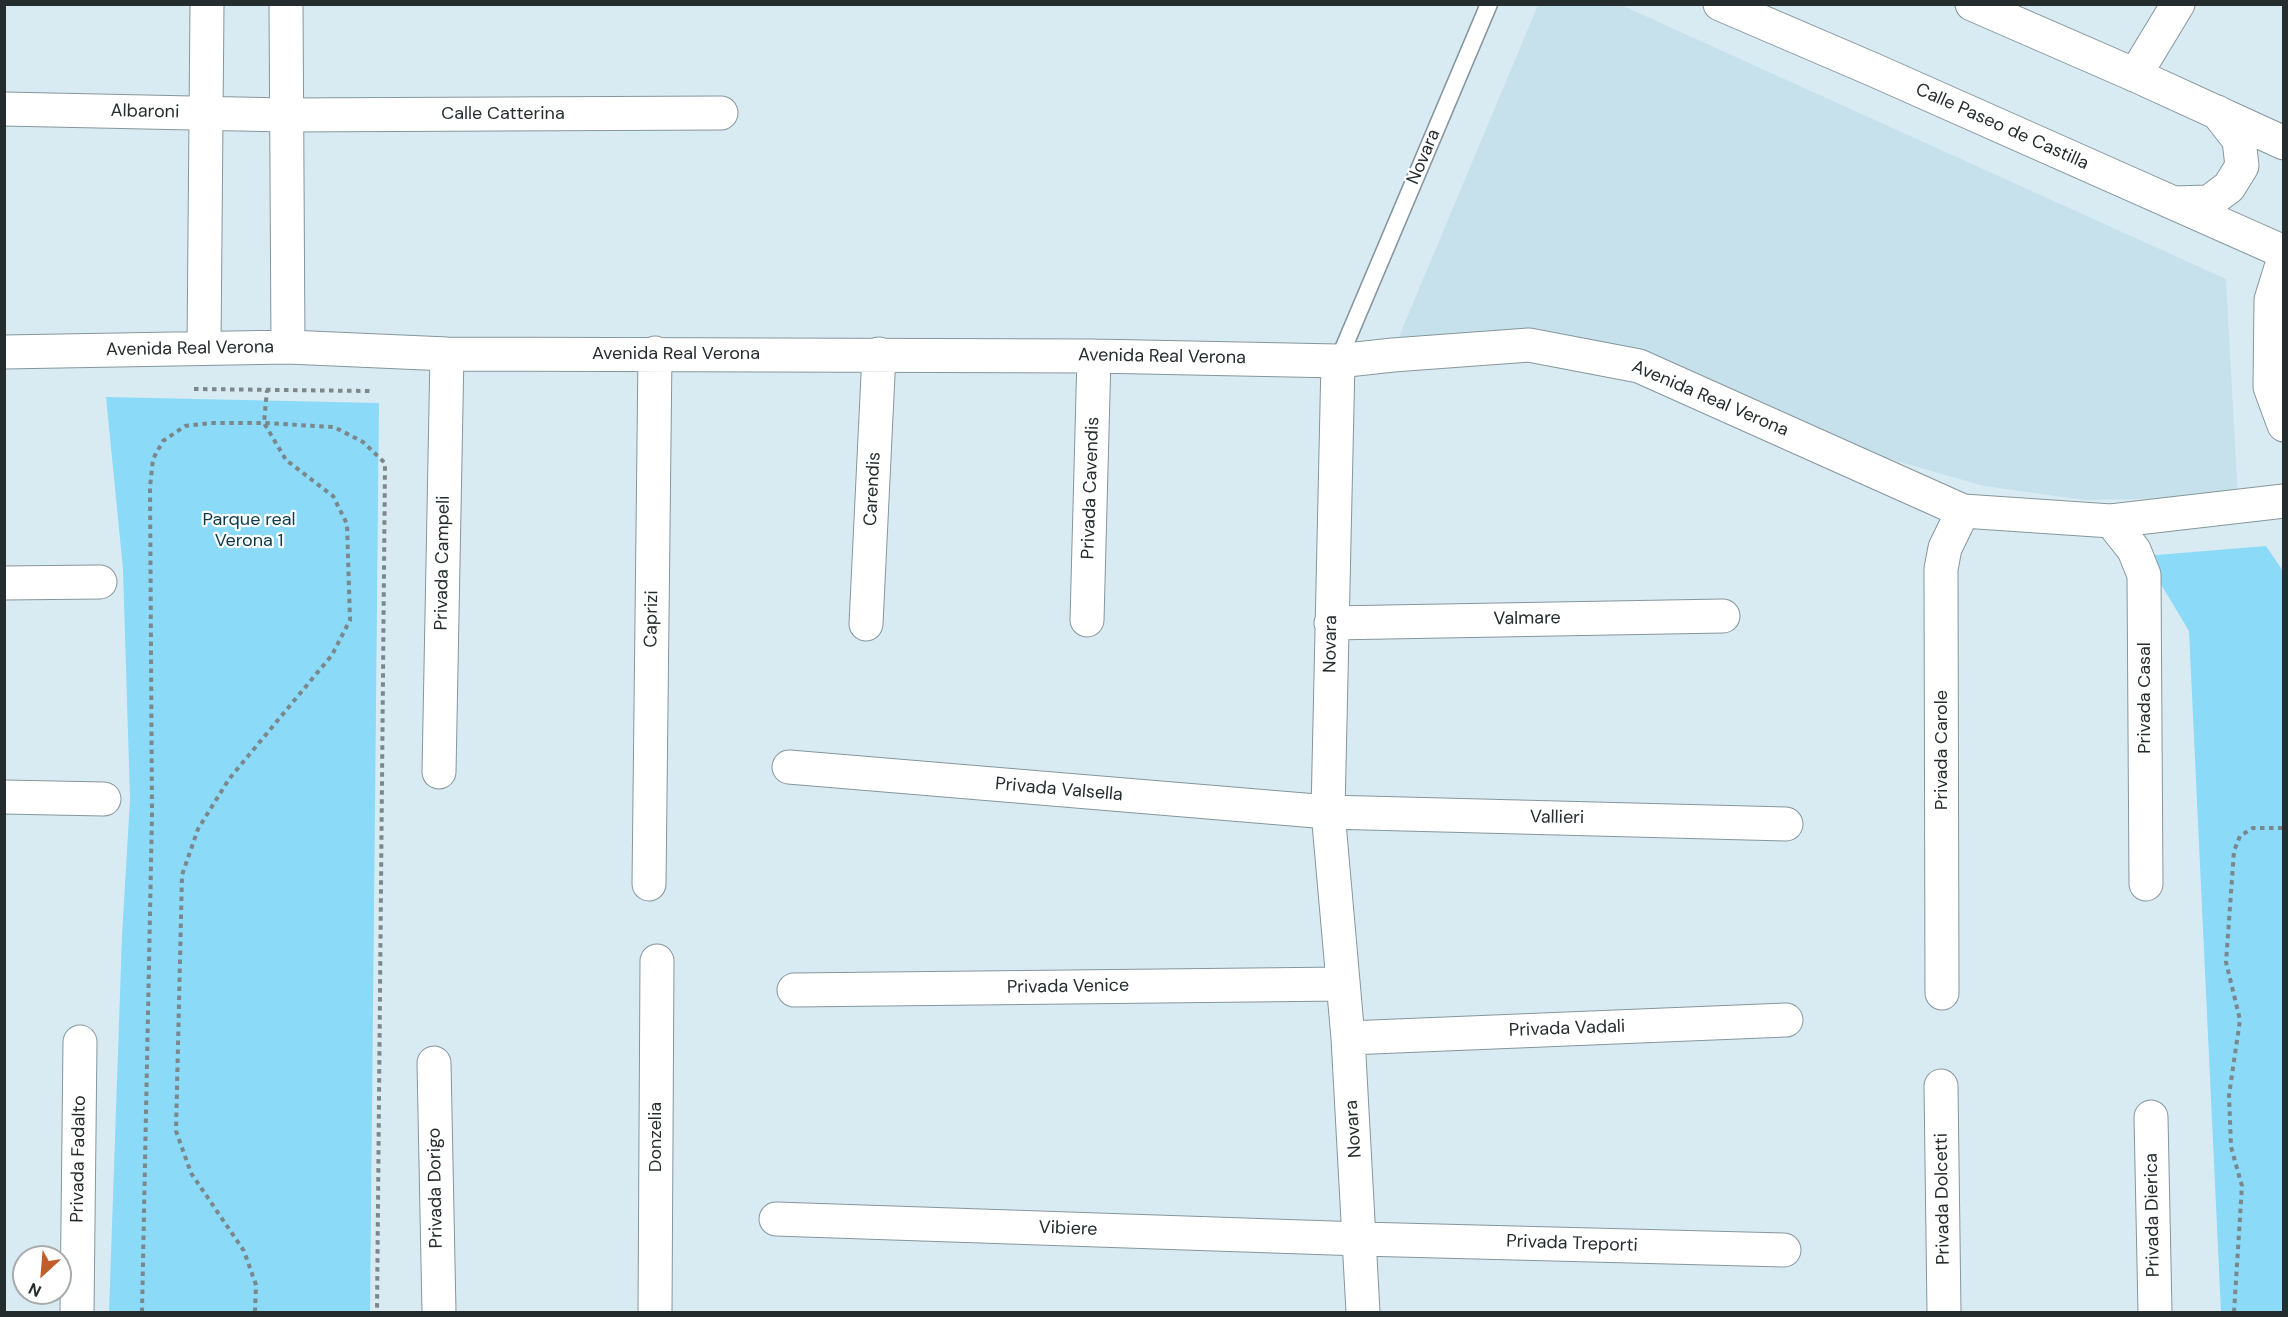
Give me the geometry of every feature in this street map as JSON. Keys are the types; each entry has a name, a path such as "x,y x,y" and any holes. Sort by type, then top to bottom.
{"street":[{"path":"204,347 207,4"},
{"path":"286,4 288,347"},
{"name":"Calle Paseo de Castilla","path":"1720,4 2283,252"},
{"path":"1972,4 2283,143"},
{"path":"2135,75 2178,4"},
{"name":"Albaroni","path":"4,109 286,115"},
{"path":"2174,203 2209,202 2229,187 2242,166 2239,140 2217,112"},
{"name":"Calle Catterina","path":"286,115 721,113"},
{"path":"2283,258 2271,300 2270,387 2283,425"},
{"name":"Avenida Real Verona","path":"4,352 288,347 447,354 879,354 1338,361 1393,354 1529,345 1639,366 1963,511 2111,521 2283,501"},
{"name":"Caprizi","path":"649,884 655,353"},
{"name":"Privada Campeli","path":"439,772 447,354"},
{"name":"Carendis","path":"866,624 879,354"},
{"name":"Privada Cavendis","path":"1087,620 1094,356"},
{"name":"Novara","path":"1338,361 1328,812 1348,1038 1361,1239 1363,1312"},
{"name":"Privada Carole","path":"1942,993 1941,569 1945,548 1963,511"},
{"name":"Privada Casal","path":"2111,521 2134,550 2144,575 2146,884"},
{"path":"4,584 100,582"},
{"name":"Valmare","path":"1331,623 1723,616"},
{"name":"Privada Valsella","path":"789,767 1328,812"},
{"path":"4,797 104,799"},
{"name":"Vallieri","path":"1328,812 1786,824"},
{"name":"Donzelia","path":"655,1312 657,961"},
{"name":"Privada Venice","path":"794,990 1342,984"},
{"name":"Privada Vadali","path":"1348,1038 1786,1020"},
{"name":"Privada Fadalto","path":"77,1312 80,1042"},
{"name":"Privada Dorigo","path":"434,1063 439,1312"},
{"name":"Privada Dolcetti","path":"1941,1086 1944,1312"},
{"name":"Privada Dierica","path":"2151,1117 2155,1312"},
{"name":"Vibiere","path":"776,1219 1361,1239"},
{"name":"Privada Treporti","path":"1361,1239 1784,1250"}],"lane":[{"name":"Novara","path":"1338,361 1489,4"}],"path":[{"path":"188,389 377,391"},
{"path":"255,1312 256,1285 244,1251 191,1173 176,1131 182,875 198,830 228,778 332,655 350,620 347,524 333,496 286,460 264,423 267,390"},
{"path":"142,1312 152,814 150,487 153,459 164,441 185,426 212,423 264,423 334,428 363,442 385,463 377,1312"},
{"path":"2234,1312 2242,1186 2231,1147 2229,1095 2240,1020 2226,963 2234,851 2240,836 2253,828 2283,828"}],"shaded area":[{"path":"1538,5 1621,5 2226,279 2238,497 2084,500 1984,486 1872,454 1649,355 1395,346"}],"green space":[{"name":"Parque real Verona 1","path":"106,397 379,403 370,1312 109,1312 122,936 130,799 123,569"},
{"path":"2266,546 2283,571 2283,1312 2221,1312 2189,631 2144,556"}]}
